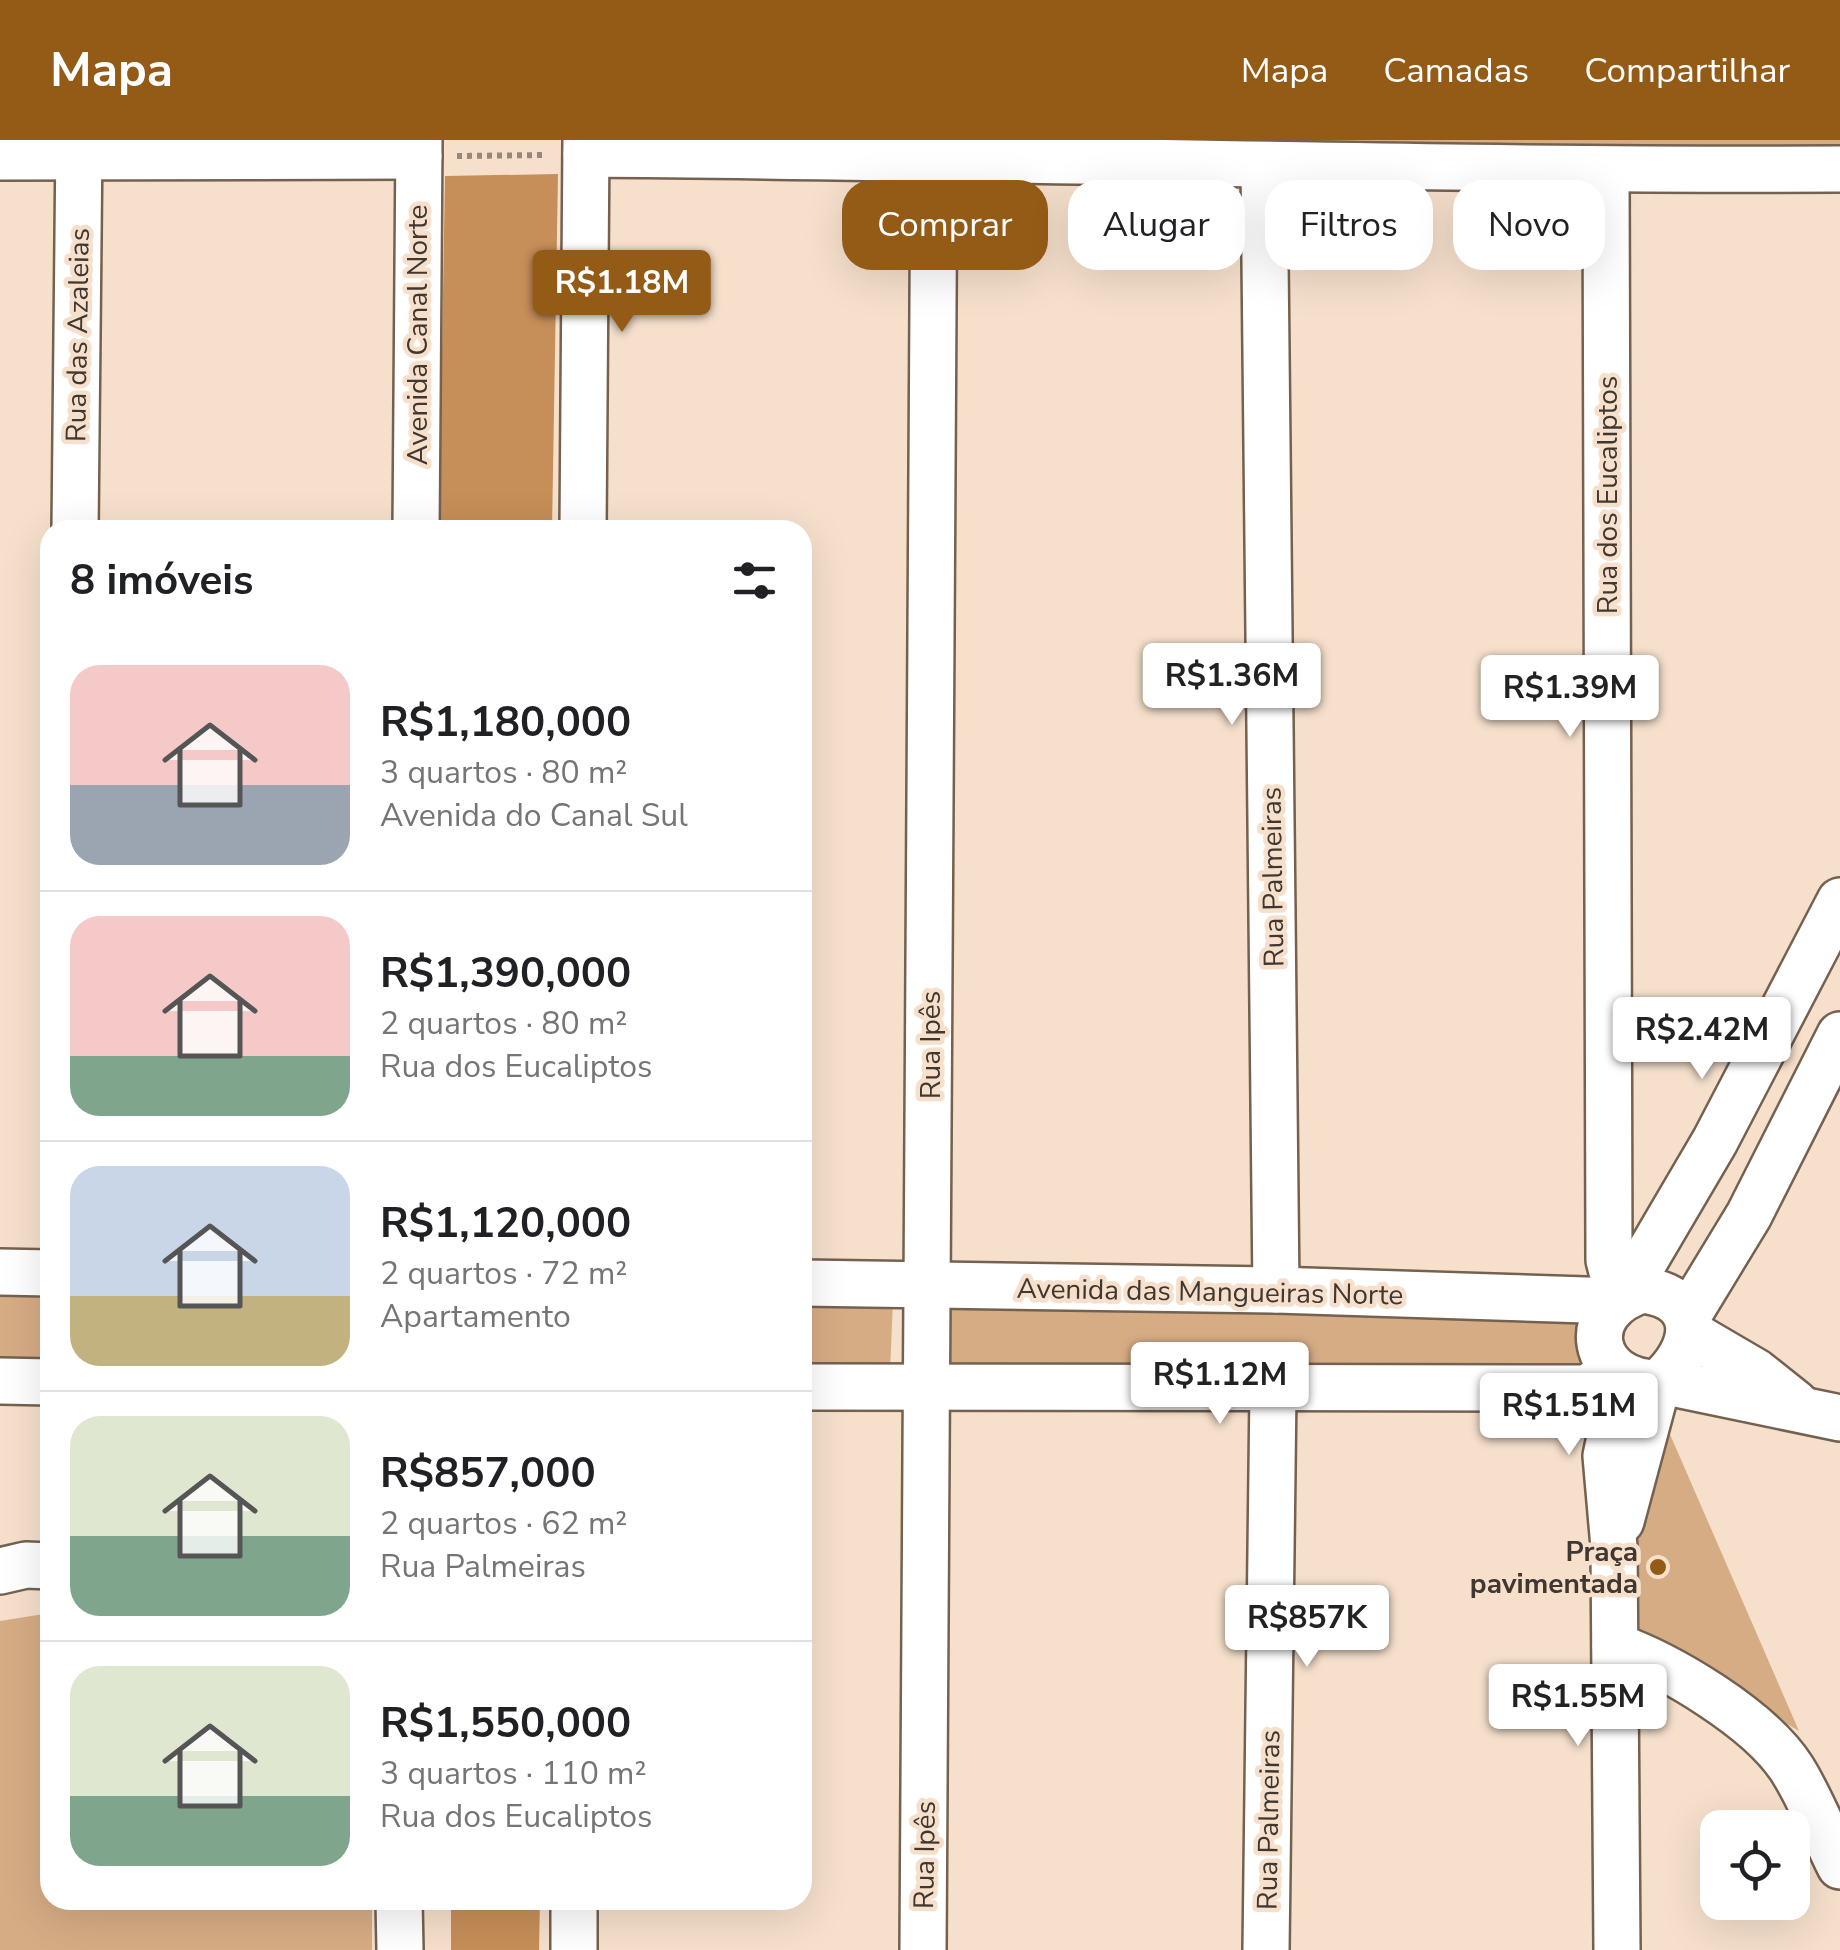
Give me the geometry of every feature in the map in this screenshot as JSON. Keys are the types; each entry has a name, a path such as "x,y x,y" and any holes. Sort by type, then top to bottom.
{"street":[{"path":"583,520 576,150 934,148 1264,165 1840,169"},
{"name":"Rua Ipês","path":"923,1950 934,148"},
{"path":"0,157 79,149 430,151"},
{"name":"Rua das Azaleias","path":"74,520 79,149"},
{"name":"Avenida Canal Norte","path":"416,520 430,151"},
{"name":"Rua Palmeiras","path":"1264,165 1276,1290"},
{"name":"Rua dos Eucaliptos","path":"1606,170 1609,1260 1620,1298"},
{"path":"1824,1416 1639,1378 1600,1350 1599,1329 1714,1141 1840,901"},
{"path":"812,1387 1586,1388 1639,1378 1680,1360 1689,1326 1840,1035"},
{"path":"0,1272 40,1272"},
{"name":"Avenida das Mangueiras Norte","path":"812,1282 1620,1298"},
{"path":"1620,1298 1642,1290 1660,1293 1676,1302 1689,1326 1824,1416"},
{"path":"1617,1950 1614,1547 1639,1378"},
{"path":"0,1381 40,1382"},
{"name":"Rua Palmeiras","path":"1266,1950 1274,1390"},
{"path":"0,1571 40,1566"},
{"path":"1614,1646 1660,1664 1754,1728 1791,1766 1840,1866"},
{"path":"399,1910 400,1950"},
{"path":"574,1910 574,1950"}],"path":[{"path":"430,151 576,150"}],"shaded area":[{"path":"1038,140 1840,140 1840,160"},
{"path":"558,174 552,520 439,520 445,176"},
{"path":"0,1295 40,1295 40,1363 0,1362"},
{"path":"893,1301 890,1372 812,1369 812,1302"},
{"path":"956,1301 1577,1312 1587,1342 1583,1371 948,1368 940,1310"},
{"path":"1659,1409 1799,1731 1622,1625"},
{"path":"40,1615 40,1910 372,1910 372,1950 0,1950 0,1621"},
{"path":"451,1910 540,1910 539,1950 451,1950"}],"place":[{"name":"Praça pavimentada","path":"1658,1567"}]}
